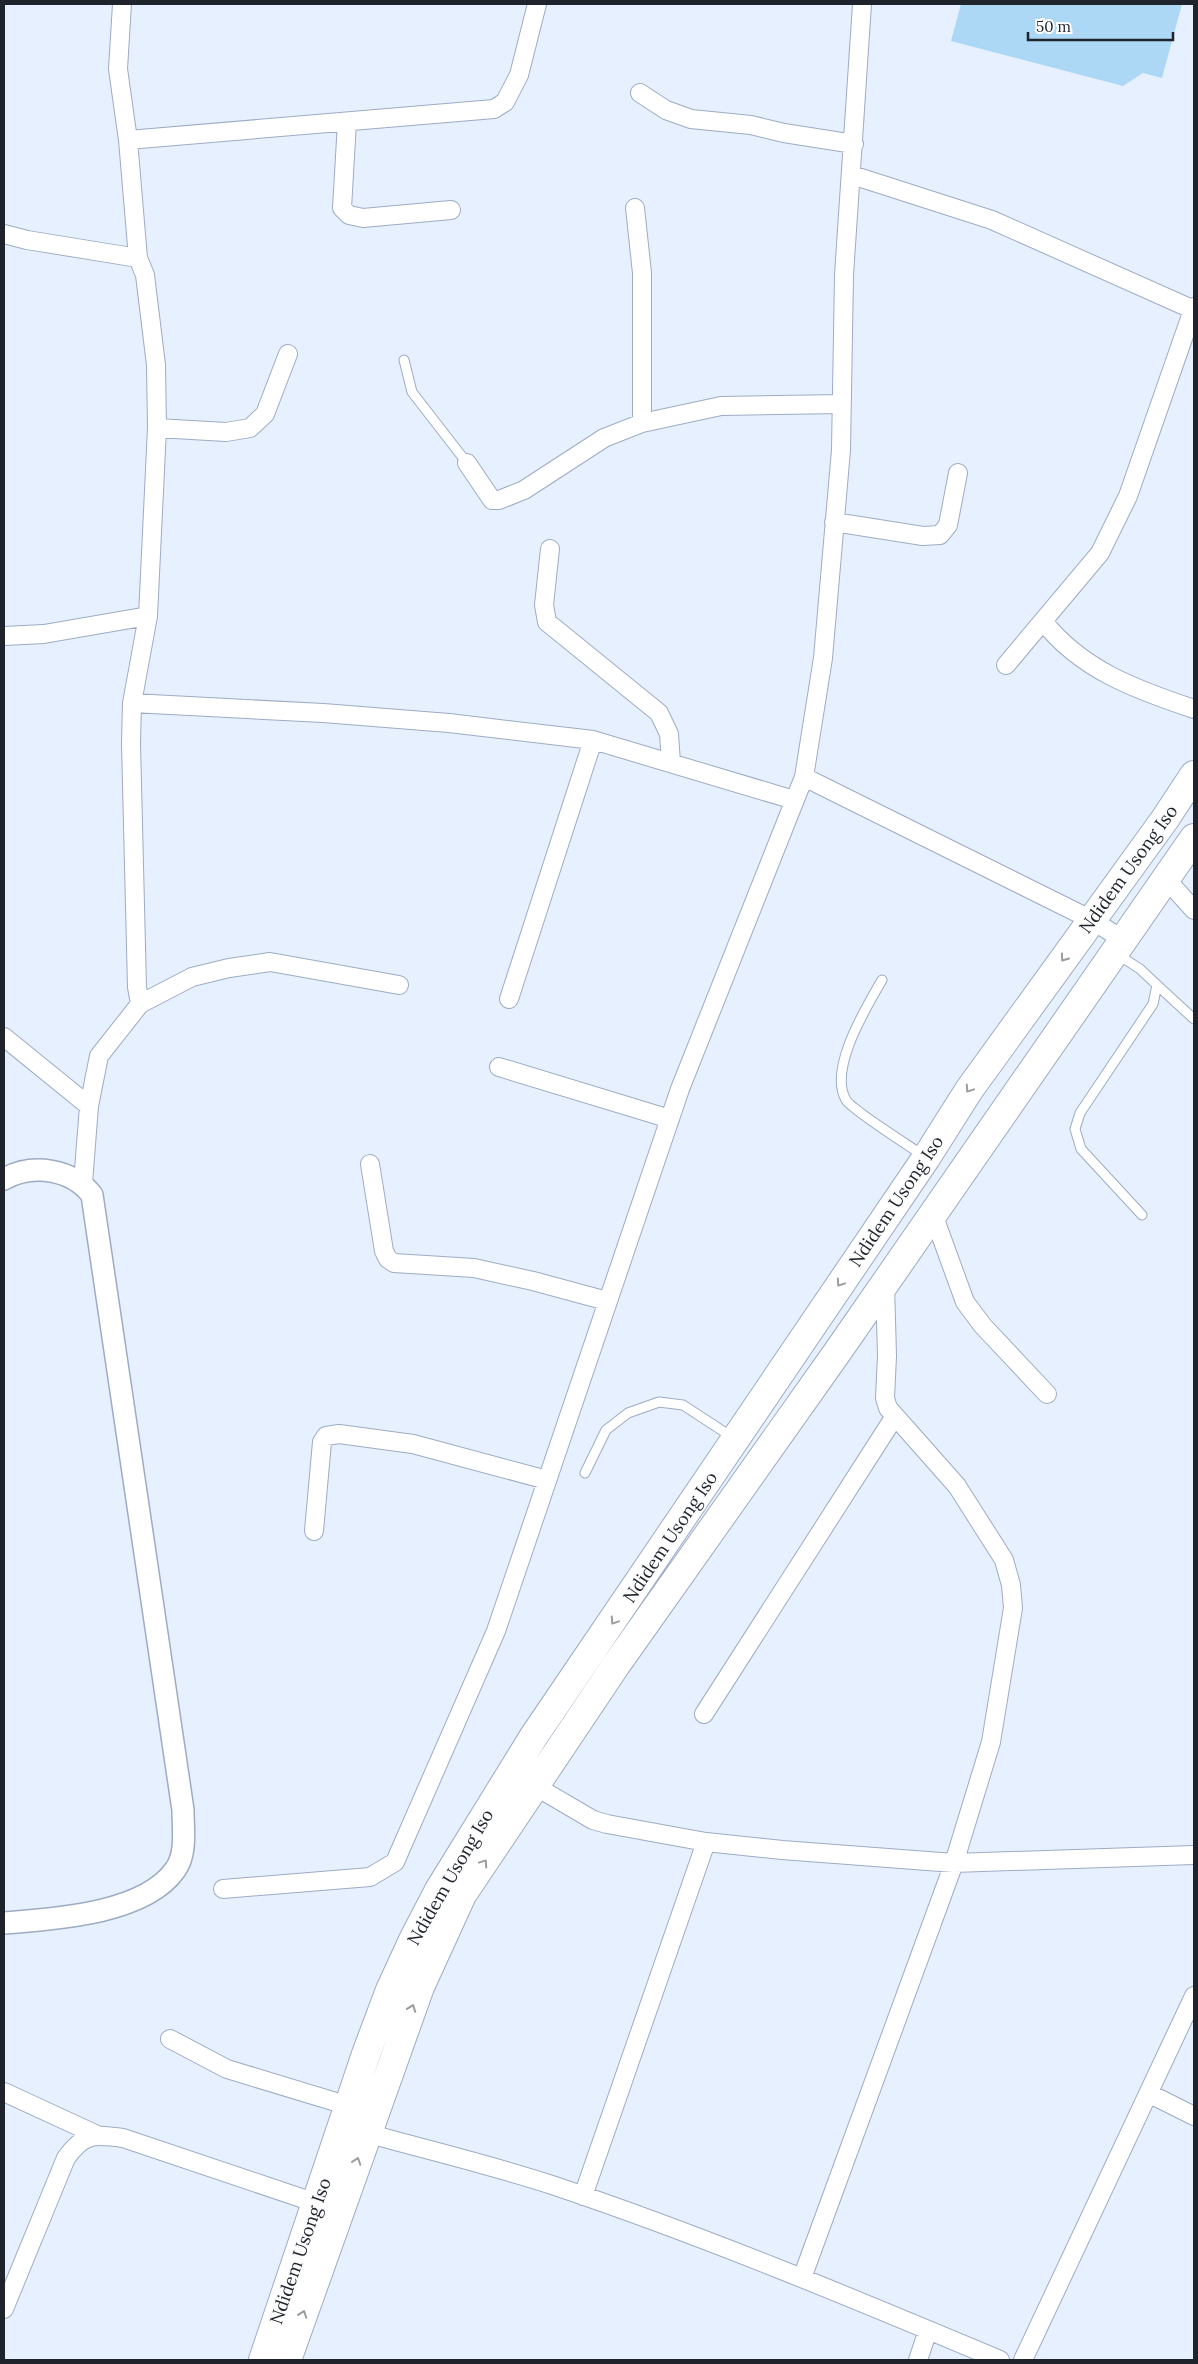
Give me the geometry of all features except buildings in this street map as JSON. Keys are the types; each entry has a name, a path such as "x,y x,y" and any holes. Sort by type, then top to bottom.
{"highway":[{"name":"Ndidem Usong Iso","path":"263,2360 390,1990 412,1940 439,1890 534,1736 926,1158 969,1090 1194,775"},
{"name":"Ndidem Usong Iso","path":"287,2360 366,2133 420,1987 444,1930 462,1895 616,1665 885,1284 1194,838"}],"street":[{"path":"122,4 118,69 128,140 138,258 146,275 155,356 157,428 148,616 132,703 131,763 137,987 140,1004"},
{"path":"128,140 494,109 505,102 519,75 537,4"},
{"path":"223,1889 370,1876 395,1862 496,1631 670,1119 804,777 823,658 840,450 844,275 862,4"},
{"path":"640,93 666,110 692,119 751,125 784,133 854,144"},
{"path":"347,122 342,208 349,215 363,218 451,210"},
{"path":"852,175 992,220 1194,309 1128,496 1100,553 1006,665"},
{"path":"635,208 642,273 642,423"},
{"path":"4,234 27,240 138,258"},
{"path":"157,428 226,432 250,428 265,414 288,354"},
{"path":"467,463 492,500 499,500 524,490 604,438 642,423 721,406 841,404"},
{"path":"834,522 923,536 940,534 948,525 958,473"},
{"path":"550,549 544,605 547,622 659,713 669,734 671,763"},
{"path":"4,636 44,634 148,616"},
{"path":"1043,621 1059,642 1108,676 1155,696 1194,709"},
{"path":"132,703 430,722 593,740 794,800"},
{"path":"509,999 593,740"},
{"path":"804,777 1092,920 1119,946"},
{"path":"1166,878 1194,910"},
{"path":"83,1183 89,1106 99,1056 140,1004 192,977 229,968 270,962 399,986"},
{"path":"4,1037 89,1106"},
{"path":"499,1067 670,1119"},
{"path":"370,1164 384,1251 388,1259 394,1263 474,1268 533,1281 607,1302"},
{"path":"4,1179 39,1170 62,1173 83,1183 92,1195 183,1810 183,1851 176,1870 155,1891 117,1907 4,1923"},
{"path":"933,1214 964,1302 983,1326 1047,1394"},
{"path":"802,2278 954,1863 990,1742 1013,1608 1012,1585 1004,1560 957,1486 888,1408 885,1398 887,1356 885,1284"},
{"path":"704,1714 895,1416"},
{"path":"314,1531 322,1442 326,1436 339,1434 413,1444 547,1480"},
{"path":"535,1786 593,1820 706,1842 782,1850 954,1863 1194,1855"},
{"path":"583,2196 706,1842"},
{"path":"1023,2360 1150,2094 1194,1996"},
{"path":"170,2039 227,2069 349,2106"},
{"path":"4,2092 95,2134 123,2138 316,2203"},
{"path":"1150,2094 1194,2116"},
{"path":"366,2133 550,2184 651,2219 802,2278 1000,2360"},
{"path":"4,2309 66,2158 77,2143 95,2134"},
{"path":"918,2360 928,2330"}],"lane":[{"path":"404,360 412,392 467,463"},
{"path":"1119,946 1140,969 1194,1019"},
{"path":"882,980 849,1040 841,1087 847,1102 926,1158"},
{"path":"1142,1215 1081,1149 1075,1129 1080,1112 1153,1004 1157,985"},
{"path":"585,1473 606,1430 628,1413 660,1402 683,1405 735,1439"}]}
